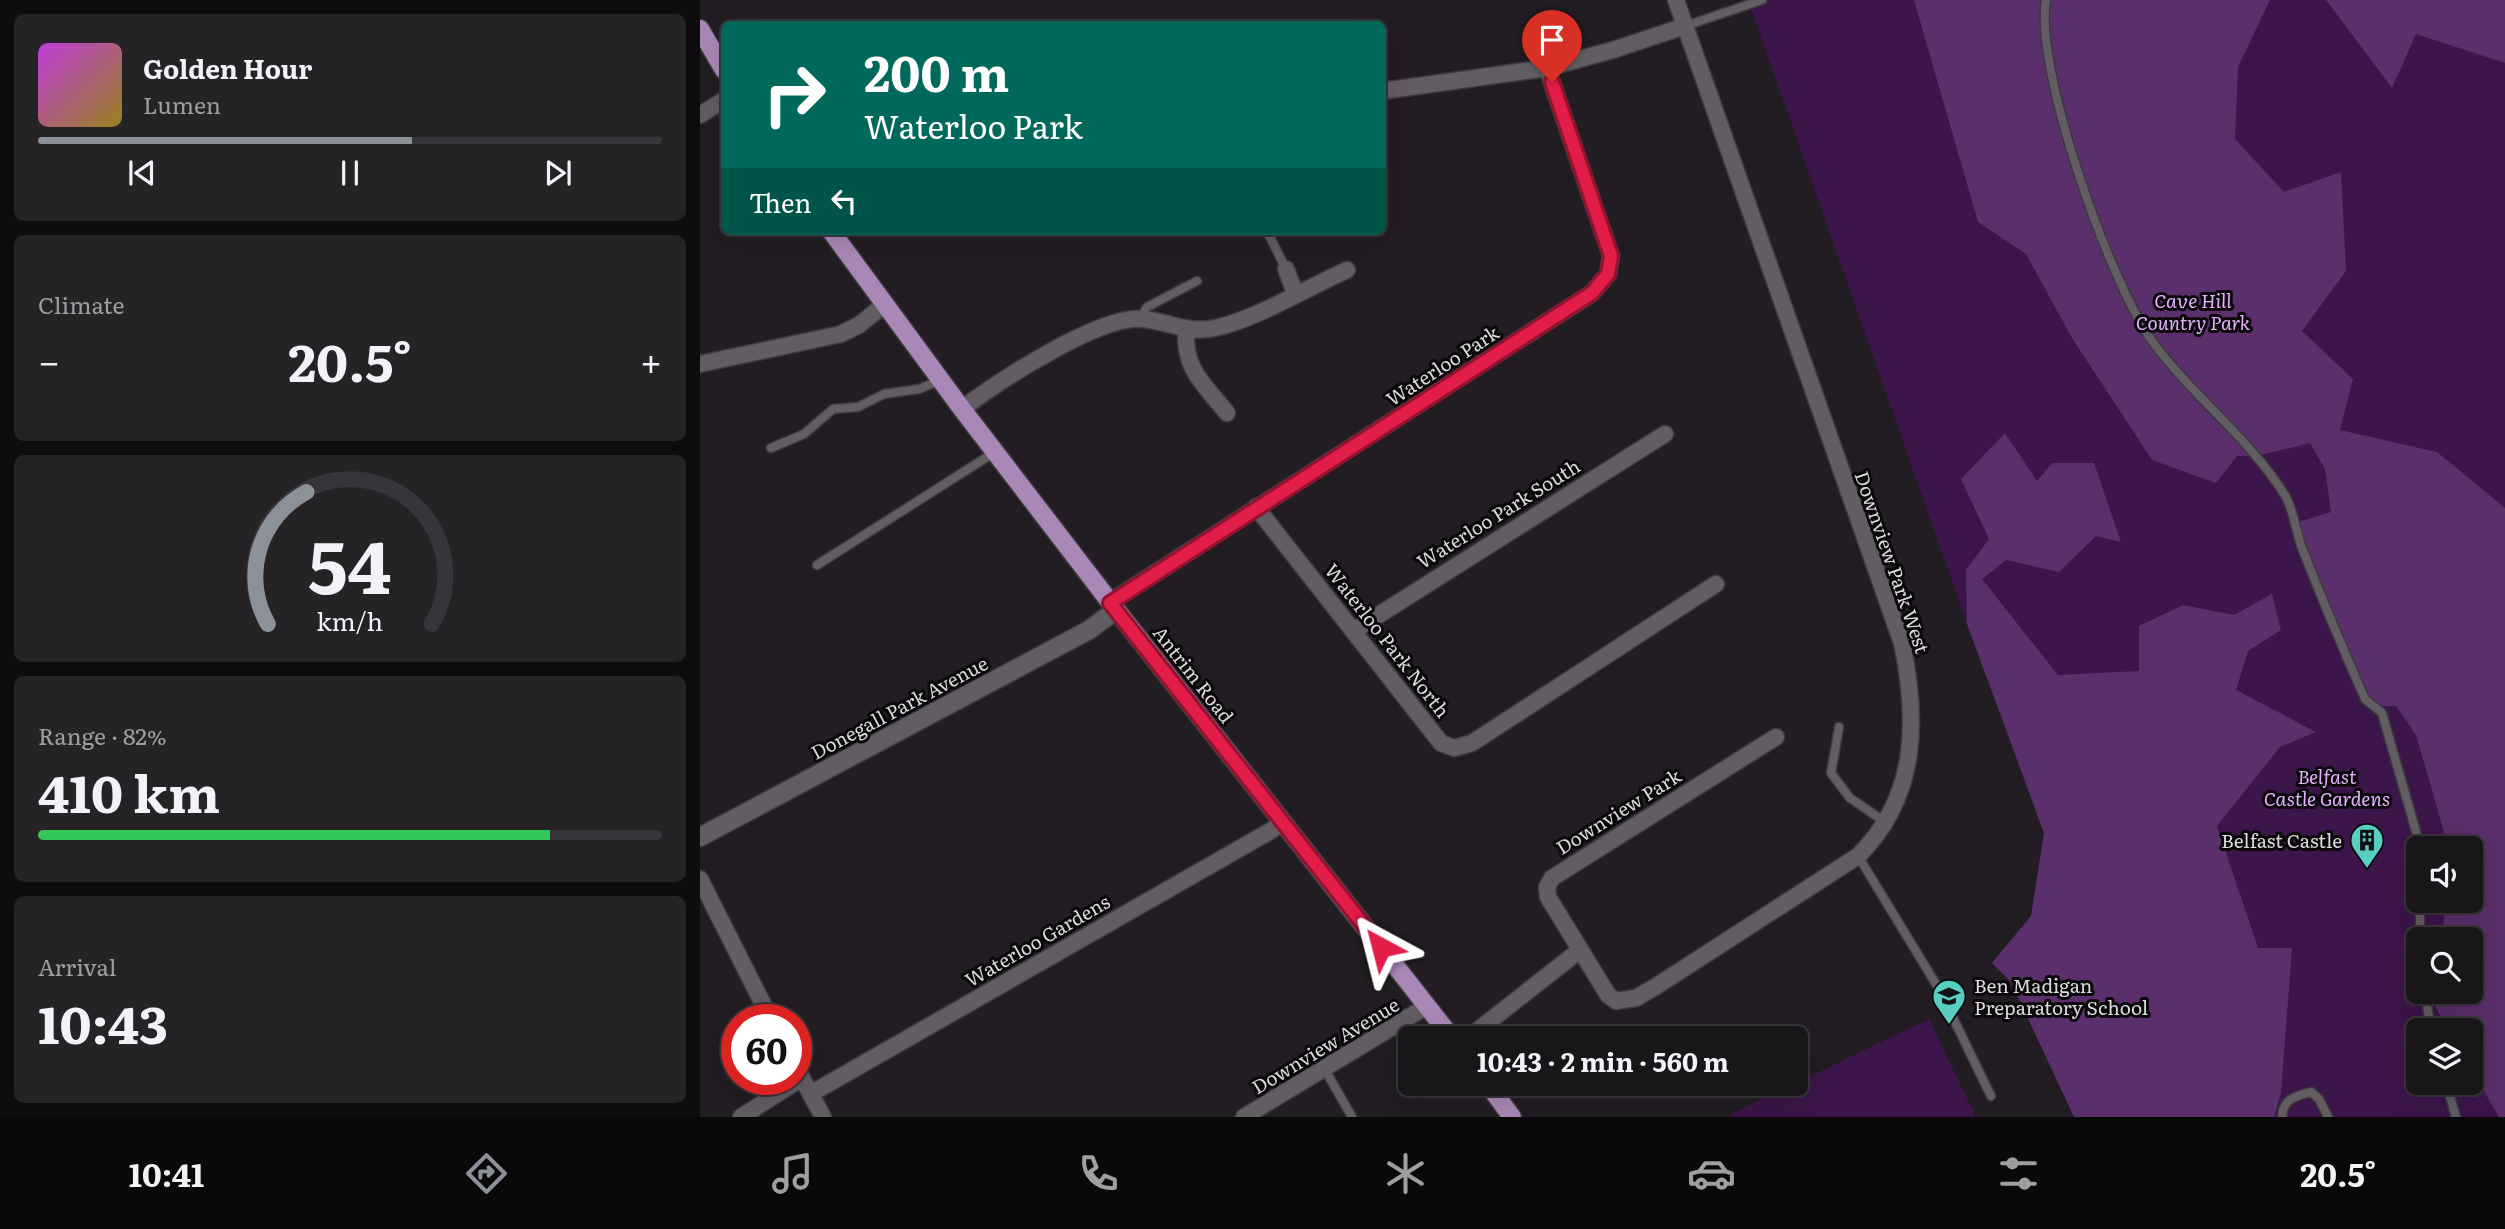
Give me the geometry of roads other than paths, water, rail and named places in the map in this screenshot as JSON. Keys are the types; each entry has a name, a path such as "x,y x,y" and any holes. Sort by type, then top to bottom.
{"main road":[{"path":"700,29 721,65"},
{"name":"Antrim Road","path":"834,235 961,409 1443,1026"},
{"path":"1497,1096 1513,1117"}],"street":[{"name":"Downview Park West","path":"1608,995 1616,1001 1636,998 1858,856 1875,839 1885,822 1905,772 1913,736 1912,693 1902,643 1676,0"},
{"path":"1386,90 1547,68 1685,26"},
{"name":"Waterloo Park","path":"1113,606 1256,507 1592,293 1608,274 1611,256 1547,68"},
{"path":"700,115 721,102"},
{"path":"1286,269 1295,293"},
{"path":"961,409 1002,379 1106,326 1140,319 1186,331 1234,323 1347,270"},
{"path":"700,364 841,334 859,325 884,305"},
{"path":"1186,331 1185,352 1191,368 1227,413"},
{"path":"1213,395 1226,385"},
{"name":"Waterloo Park South","path":"1355,630 1665,434"},
{"name":"Waterloo Park North","path":"1256,507 1441,743 1454,748 1472,743 1716,584"},
{"name":"Donegall Park Avenue","path":"700,837 1090,629 1113,606"},
{"name":"Downview Park","path":"1608,995 1548,897 1547,887 1552,878 1776,737"},
{"name":"Waterloo Gardens","path":"812,1093 1272,830 1282,821"},
{"path":"700,879 763,1004"},
{"path":"1483,1026 1580,950"},
{"name":"Downview Avenue","path":"1244,1117 1427,1006"},
{"path":"812,1093 823,1117"},
{"path":"741,1117 770,1095"}],"lane":[{"path":"1685,26 1762,0"},
{"path":"2046,0 2048,45 2060,116 2082,183 2131,305 2151,341 2257,456 2287,500 2305,555 2365,699 2382,713 2417,836"},
{"path":"1269,235 1286,269"},
{"path":"1140,319 1147,307 1196,281"},
{"path":"771,448 804,434 833,409 858,407 884,394 919,389 941,380"},
{"path":"817,565 995,452"},
{"path":"1839,727 1832,773 1850,798 1885,822"},
{"path":"1858,856 1939,989 1992,1096"},
{"path":"1324,1068 1352,1117"},
{"path":"2282,1117 2283,1107 2288,1100 2311,1092 2319,1099 2328,1117"},
{"path":"2450,1095 2456,1117"}],"place":[{"name":"Belfast Castle","path":"2367,870"},
{"name":"Ben Madigan Preparatory School","path":"1949,1026"}],"park label":[{"name":"Cave Hill Country Park","path":"2193,311"},
{"name":"Belfast Castle Gardens","path":"2327,787"}]}
